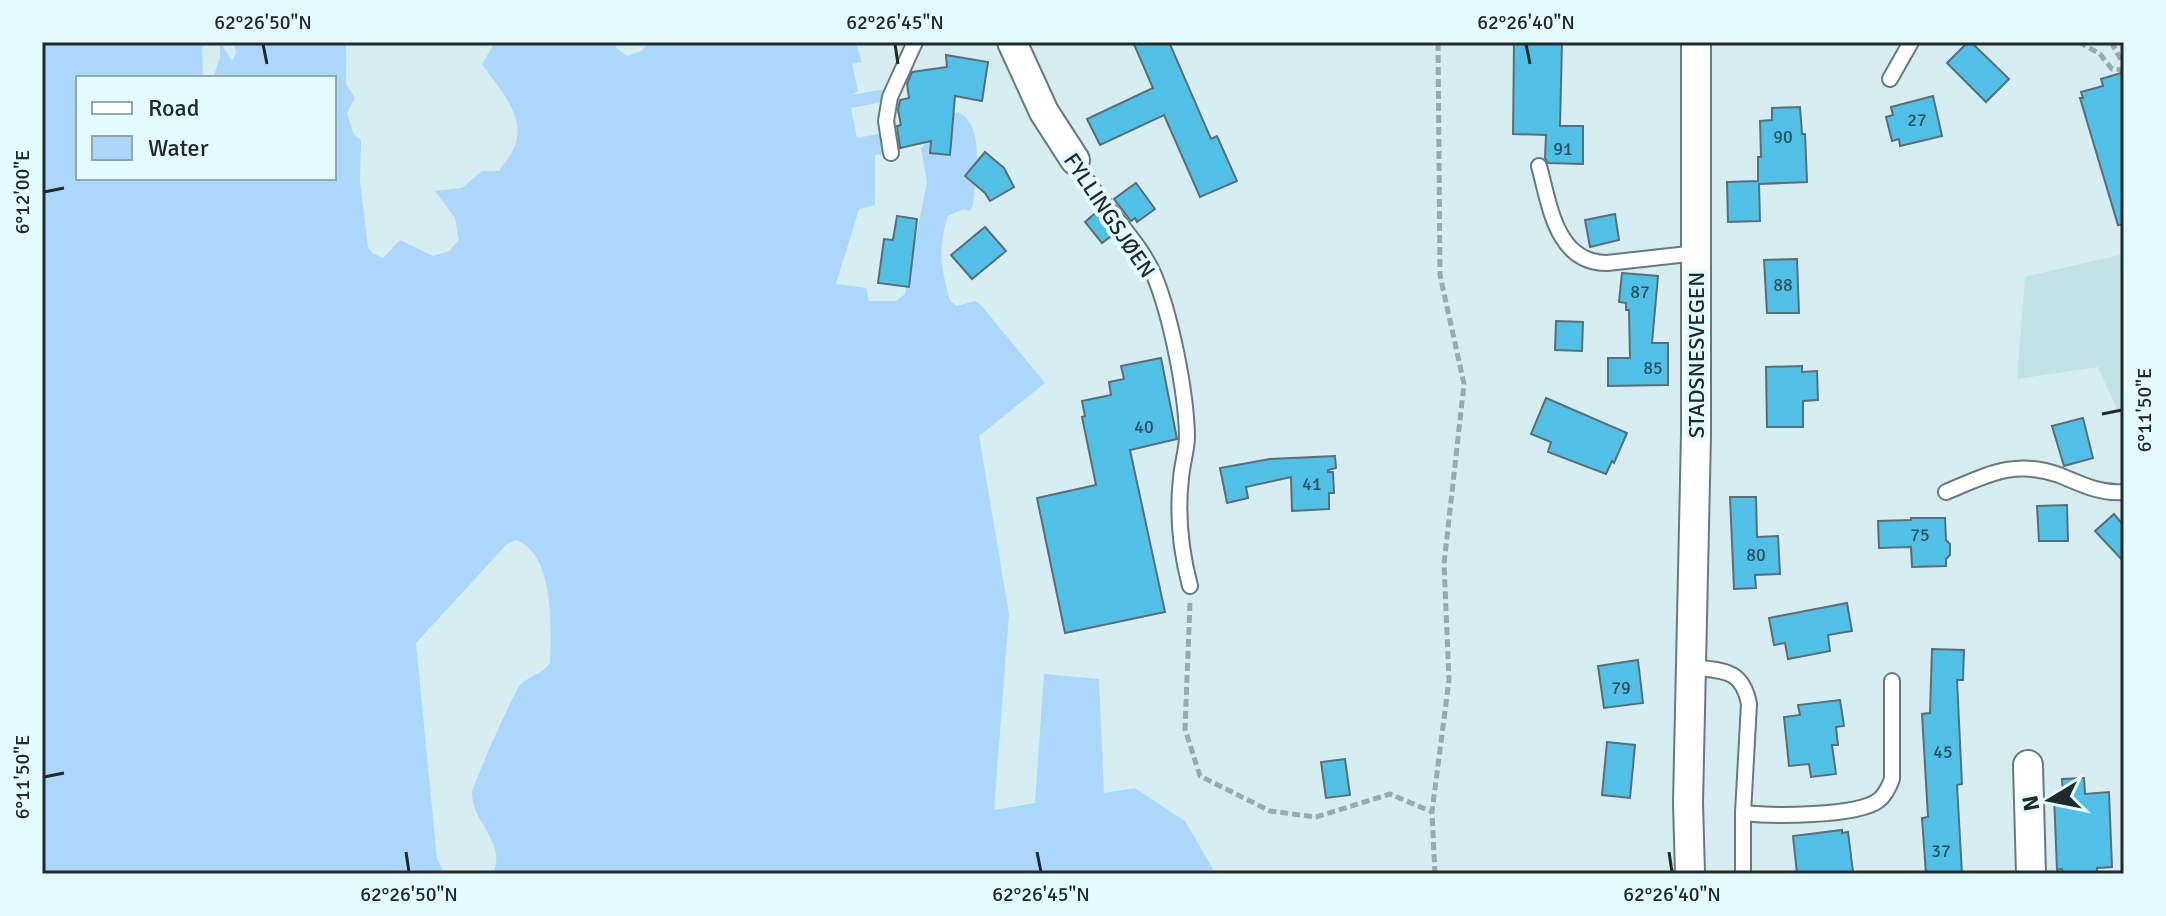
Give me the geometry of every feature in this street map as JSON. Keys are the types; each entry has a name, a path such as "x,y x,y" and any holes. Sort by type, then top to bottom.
{"street":[{"name":"FYLLINGSJØEN","path":"1012,42 1044,112 1075,160"},
{"name":"STADSNESVEGEN","path":"1690,874 1688,803 1697,253 1696,42"},
{"path":"2028,765 2031,874"}],"lane":[{"path":"891,153 886,121 890,97 915,42"},
{"path":"1890,79 1911,42"},
{"name":"FYLLINGSJØEN","path":"1075,160 1085,179 1149,267 1165,309 1184,401 1187,439 1180,509 1190,586"},
{"path":"1539,166 1559,232 1580,258 1593,263 1607,263 1697,253"},
{"path":"1946,492 1993,472 2025,467 2055,474 2098,491 2124,492"},
{"path":"1691,667 1732,674 1741,681 1747,692 1743,874"},
{"path":"1743,813 1766,816 1806,814 1865,807 1878,801 1892,779 1892,681"}],"path":[{"path":"1435,874 1432,812 1449,680 1444,564 1464,384 1440,275 1438,42"},
{"path":"2079,42 2089,45 2112,69 2124,68 2111,42"},
{"path":"1190,586 1185,729 1200,776 1270,811 1316,817 1390,794 1432,812"}],"shaded area":[{"path":"2124,254 2124,425 2098,367 2017,379 2025,277"}],"water":[{"path":"42,42 202,42 203,76 76,76 76,180 336,180 336,76 214,76 220,57 220,42 232,61 236,53 233,42 346,42 346,84 355,98 347,113 354,135 361,140 360,181 368,247 372,253 383,258 400,240 433,256 449,251 459,240 455,218 435,191 462,188 482,171 499,171 512,153 517,138 514,115 510,104 482,64 495,42 614,42 617,49 627,56 641,51 649,42 856,44 862,62 852,64 858,91 851,95 886,89 883,102 851,108 857,138 883,133 885,154 875,155 875,205 859,209 836,284 866,288 869,301 896,301 905,294 927,182 921,148 953,115 958,112 967,119 976,140 977,168 973,205 970,211 964,209 948,216 942,239 944,278 950,301 957,306 975,301 981,305 1045,383 979,436 1009,614 994,810 1035,803 1044,674 1099,679 1104,793 1135,788 1185,821 1216,874 493,874 496,852 477,814 472,793 520,685 550,663 550,613 544,576 529,548 516,540 507,544 416,643 437,859 445,874 42,874"}],"building":[{"path":"1133,42 1169,42 1211,139 1217,136 1237,181 1200,197 1164,115 1100,145 1087,119 1153,88"},
{"path":"1514,42 1562,42 1560,126 1583,126 1583,164 1548,163 1545,158 1546,135 1513,134"},
{"path":"1968,42 2009,79 1986,102 1947,63"},
{"path":"946,55 988,62 982,101 955,96 950,155 930,153 931,141 900,148 898,110 900,100 909,98 907,84 912,72 947,67"},
{"path":"2124,72 2124,224 2118,225 2080,98 2083,98 2081,92 2103,86 2101,79"},
{"path":"1933,96 1942,136 1900,146 1899,139 1892,141 1886,117 1893,115 1891,107"},
{"path":"1800,107 1802,134 1805,134 1807,182 1759,184 1760,221 1728,222 1727,182 1758,181 1760,121 1772,120 1772,108"},
{"path":"985,152 1004,168 1014,187 990,201 965,176"},
{"path":"1136,183 1155,209 1137,222 1135,218 1131,221 1114,199"},
{"path":"1098,211 1115,233 1102,243 1085,222"},
{"path":"1615,214 1619,240 1590,247 1585,220"},
{"path":"897,216 917,219 909,287 878,283 884,239 893,240"},
{"path":"985,227 1006,251 972,279 951,255"},
{"path":"1797,259 1799,313 1767,313 1764,260"},
{"path":"1622,273 1658,276 1652,343 1668,343 1668,385 1608,386 1608,358 1630,358 1629,310 1626,310 1626,303 1619,302"},
{"path":"1556,321 1583,322 1582,351 1555,350"},
{"path":"1161,358 1177,439 1130,450 1165,612 1065,633 1037,498 1096,485 1082,417 1085,416 1082,401 1111,395 1109,382 1124,379 1121,366"},
{"path":"1802,366 1802,372 1817,371 1818,400 1803,401 1803,427 1767,427 1766,367"},
{"path":"1546,398 1627,433 1606,474 1548,452 1551,442 1531,434"},
{"path":"2083,418 2093,458 2064,466 2052,426"},
{"path":"1335,456 1336,468 1328,470 1333,472 1334,493 1329,493 1329,509 1292,511 1291,477 1246,487 1248,498 1227,503 1220,468 1270,459"},
{"path":"1730,497 1756,497 1757,537 1778,536 1780,574 1755,575 1756,588 1734,589"},
{"path":"2067,505 2068,541 2039,541 2037,506"},
{"path":"2114,514 2124,526 2124,562 2095,531"},
{"path":"1945,518 1946,540 1950,544 1946,566 1912,567 1911,547 1879,548 1878,521"},
{"path":"1847,603 1852,631 1828,635 1830,651 1788,659 1785,643 1774,645 1769,618"},
{"path":"1932,649 1964,650 1963,680 1957,680 1962,784 1957,785 1962,874 1926,874 1922,818 1928,817 1922,714 1930,713"},
{"path":"1638,660 1643,703 1604,708 1598,666"},
{"path":"1840,700 1844,726 1836,727 1838,745 1832,745 1836,774 1811,777 1809,764 1789,766 1784,717 1800,715 1798,705"},
{"path":"1607,742 1635,745 1630,798 1602,795"},
{"path":"1345,759 1350,795 1326,798 1321,762"},
{"path":"2084,778 2085,794 2109,792 2112,867 2097,868 2097,874 2063,874 2062,869 2057,870 2054,795 2063,794 2062,779"},
{"path":"1842,830 1842,833 1848,832 1853,872 1797,874 1793,836"}]}
